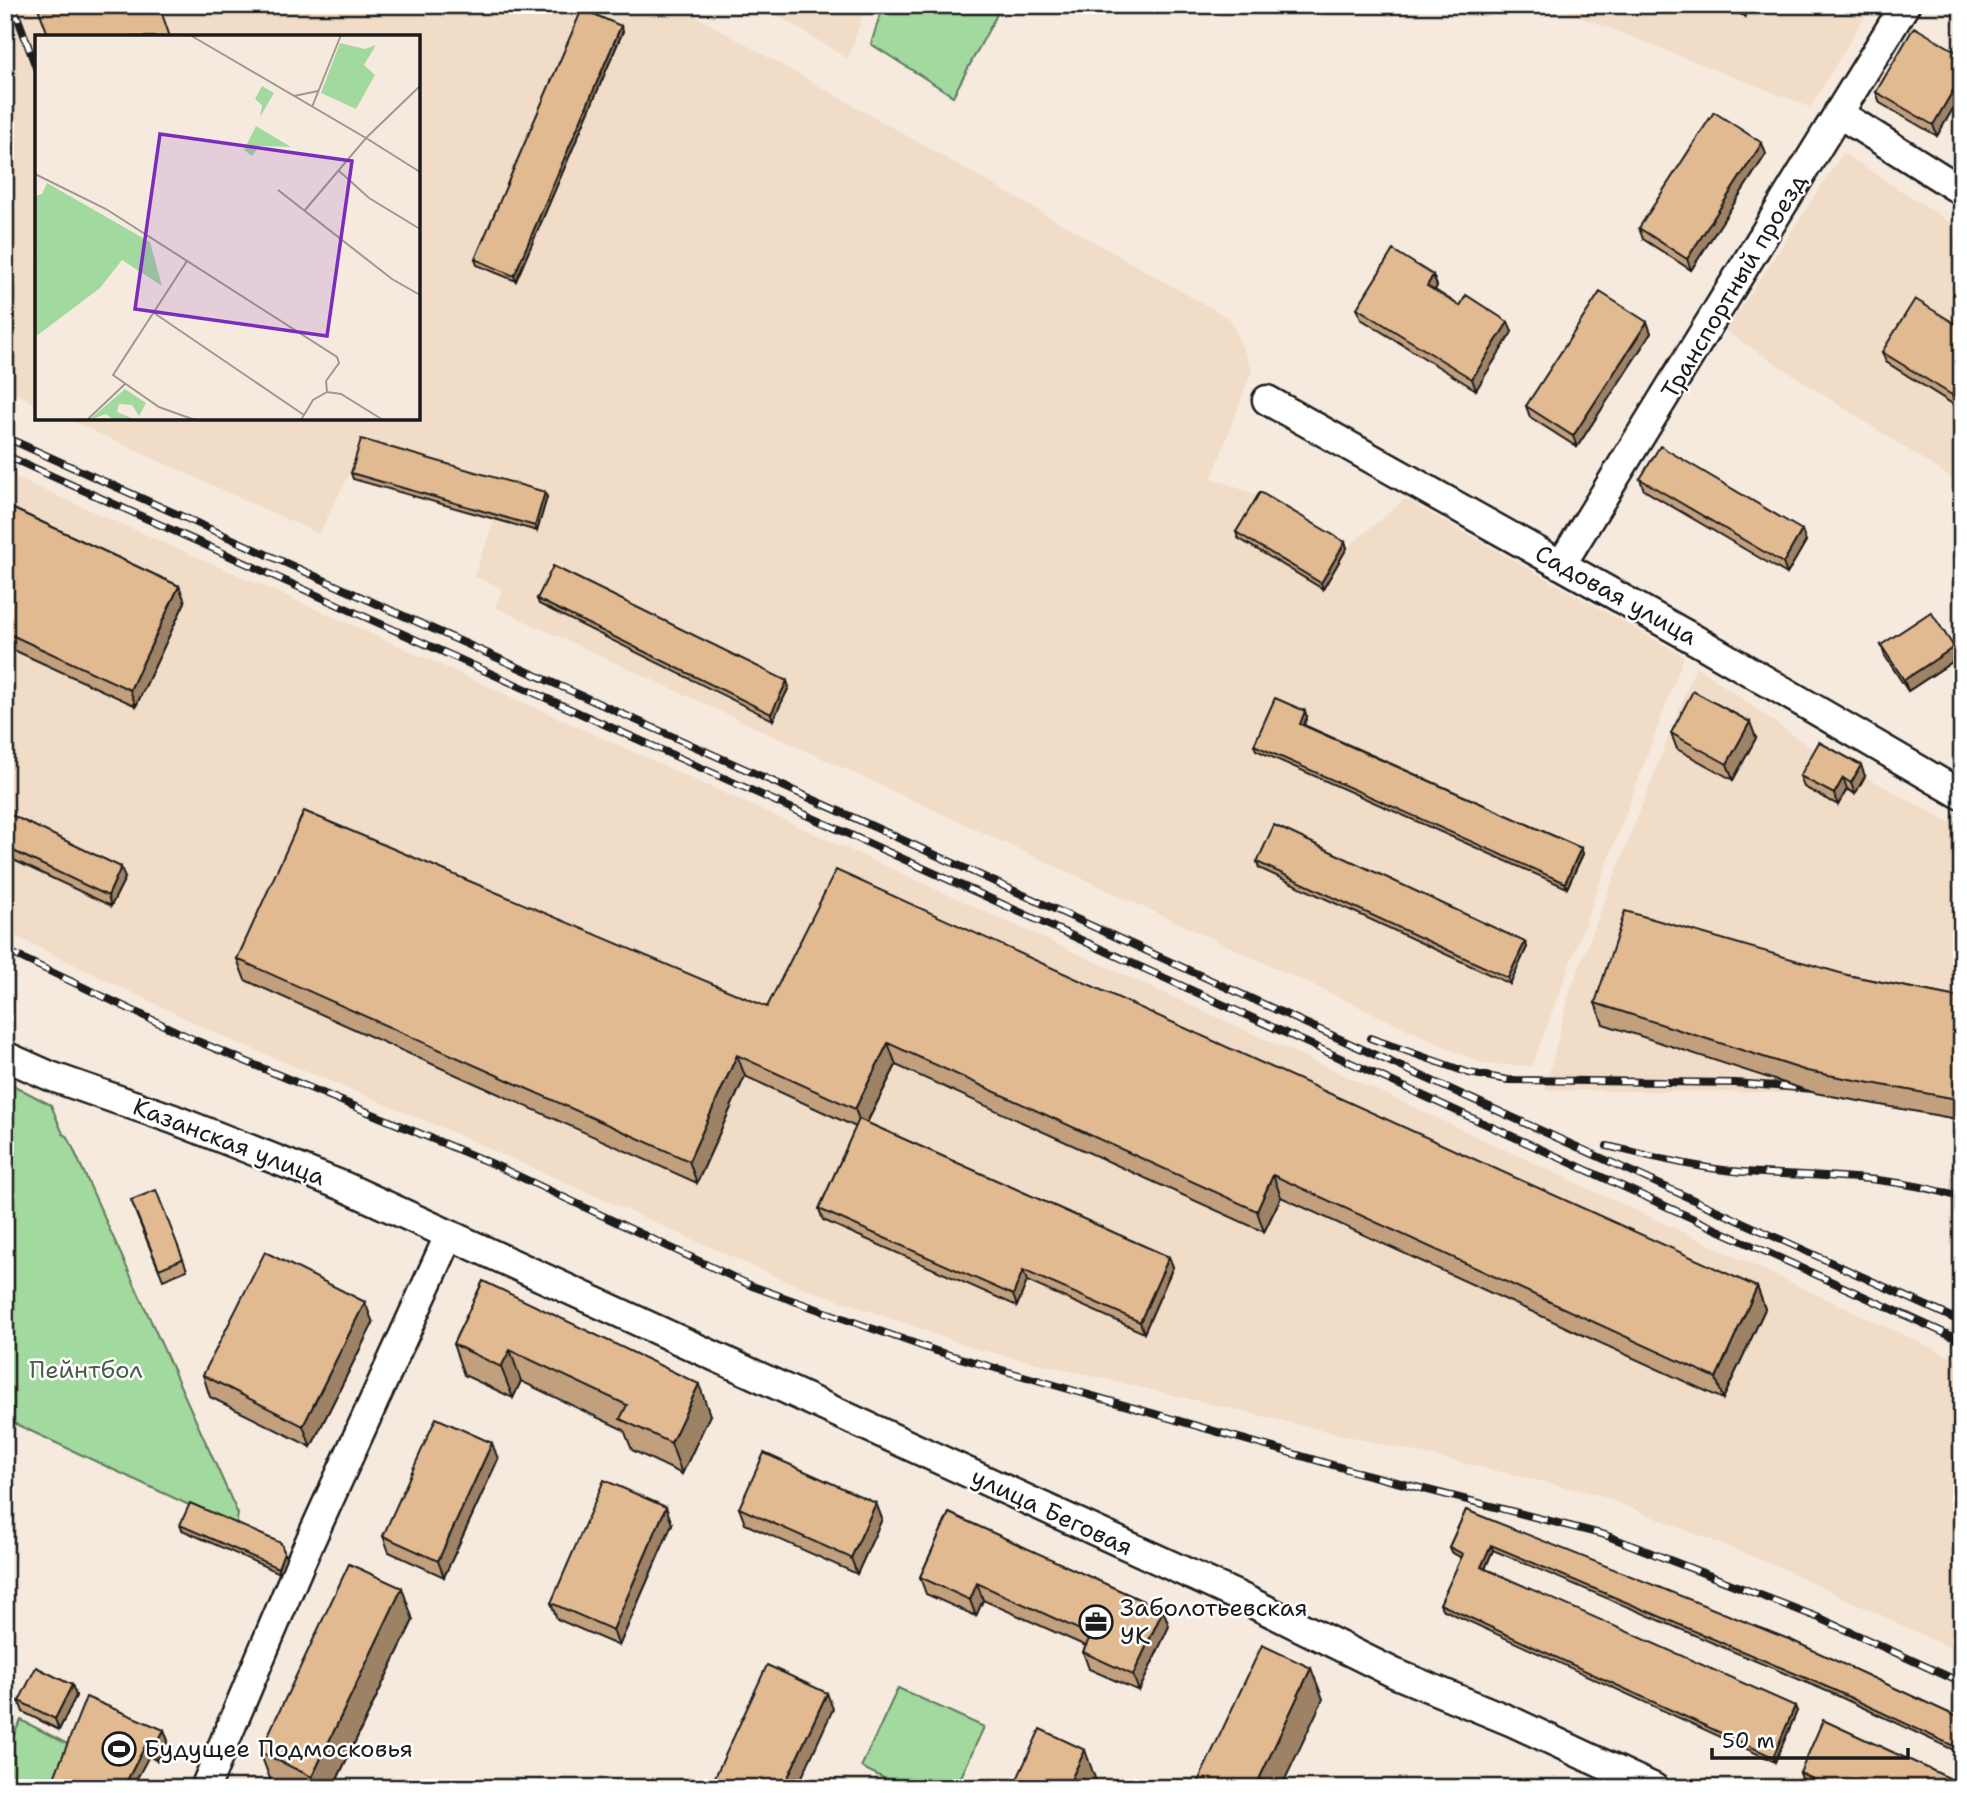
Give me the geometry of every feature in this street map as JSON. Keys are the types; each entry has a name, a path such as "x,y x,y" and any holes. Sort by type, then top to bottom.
{"street":[{"name":"Транспортный проезд","path":"1561,565 1905,5"},
{"path":"1839,113 1962,191"},
{"name":"Садовая улица","path":"1267,400 1962,795"},
{"name":"Казанская улица","path":"5,1056 50,1076 173,1119 343,1186 449,1236"},
{"path":"205,1788 301,1561 449,1236"},
{"name":"улица Беговая","path":"449,1236 1244,1600 1394,1673 1513,1722 1654,1788"}],"shaded area":[{"path":"5,5 676,5 1230,319 1252,370 1212,478 1262,497 1347,548 1405,499 1684,656 1532,1066 1483,1064 495,607 503,589 474,576 495,519 353,479 361,450 319,534 69,420 420,420 420,35 35,35 35,404 5,387"},
{"path":"761,5 866,5 848,59"},
{"path":"1550,5 1872,5 1810,107"},
{"path":"1843,153 1962,230 1962,485 1726,331"},
{"path":"5,473 359,628 850,850 1372,1088 1962,1362 1962,1654 1786,1570 1599,1495 977,1349 788,1282 450,1131 224,1037 5,931"},
{"path":"1696,666 1807,745 1962,829 1962,1120 1815,1093 1545,1090 1570,991"}],"green space":[{"path":"883,5 1002,5 953,96 871,44"},
{"name":"Пейнтбол","path":"5,1081 51,1105 63,1134 68,1137 238,1514 236,1527 5,1419"},
{"path":"898,1688 984,1727 956,1788 904,1788 861,1767"},
{"path":"21,1720 75,1748 55,1788 5,1788 5,1752"}],"building":[{"path":"37,5 159,5 169,35 48,35"},
{"path":"582,9 621,26 514,276 475,259"},
{"path":"1914,27 1962,55 1962,75 1933,125 1876,92"},
{"path":"1714,112 1762,143 1687,259 1639,228"},
{"path":"1393,250 1433,275 1427,286 1460,306 1466,295 1508,322 1472,379 1357,308"},
{"path":"1600,292 1647,322 1573,436 1526,406"},
{"path":"1915,299 1962,328 1962,379 1952,395 1882,352"},
{"path":"361,439 545,492 535,526 351,473"},
{"path":"1660,446 1802,530 1783,563 1640,479"},
{"path":"1260,492 1345,542 1321,583 1236,532"},
{"path":"5,505 179,586 130,690 5,632"},
{"path":"553,566 787,681 771,714 537,599"},
{"path":"1931,612 1954,647 1904,680 1881,645"},
{"path":"1693,691 1750,722 1727,764 1671,733"},
{"path":"1275,698 1305,711 1300,724 1581,848 1565,883 1254,745"},
{"path":"1962,718 1962,730 1956,726"},
{"path":"1819,742 1861,765 1851,783 1843,778 1834,794 1800,776"},
{"path":"304,811 767,1007 836,870 1757,1287 1716,1378 1273,1175 1257,1211 888,1043 855,1109 737,1055 689,1161 237,959"},
{"path":"5,812 121,867 108,896 5,847"},
{"path":"1274,825 1525,942 1508,978 1257,862"},
{"path":"1625,911 1847,975 1962,998 1962,1100 1807,1071 1595,1003"},
{"path":"859,1119 1169,1257 1140,1322 1023,1270 1013,1295 819,1209"},
{"path":"156,1190 183,1259 159,1269 131,1200"},
{"path":"265,1252 365,1302 303,1426 203,1375"},
{"path":"483,1281 699,1384 671,1443 620,1419 627,1405 510,1350 501,1367 453,1344"},
{"path":"436,1418 492,1443 438,1561 383,1536"},
{"path":"764,1453 876,1503 851,1558 739,1508"},
{"path":"604,1480 666,1507 613,1630 551,1603"},
{"path":"190,1503 281,1543 284,1552 278,1568 180,1525"},
{"path":"1466,1510 1791,1640 1962,1719 1962,1750 1834,1690 1491,1545 1481,1567 1795,1706 1773,1757 1440,1604 1463,1554 1449,1547"},
{"path":"949,1513 1163,1610 1133,1675 1083,1652 1091,1635 977,1583 970,1600 920,1577"},
{"path":"349,1564 402,1588 312,1777 260,1752"},
{"path":"1262,1645 1311,1668 1255,1788 1195,1788"},
{"path":"767,1665 827,1693 783,1788 710,1788"},
{"path":"36,1667 72,1685 55,1719 19,1701"},
{"name":"Будущее Подмосковья","path":"86,1697 164,1730 153,1750 145,1746 123,1788 50,1788"},
{"path":"1823,1720 1962,1784 1962,1788 1833,1788 1800,1773"},
{"path":"1040,1729 1085,1750 1067,1788 1013,1788"}],"railway":[{"path":"13,5 35,65"},
{"path":"5,437 861,821 1962,1322"},
{"path":"5,455 855,837 1962,1341"},
{"path":"5,950 197,1041 493,1164 752,1286 936,1351 1357,1472 1605,1535 1822,1619 1962,1683"},
{"path":"1370,1038 1469,1073 1508,1080 1735,1083 1814,1089"},
{"path":"1607,1146 1710,1168 1882,1181 1936,1190 1962,1198"}],"place":[{"name":"Заболотьевская УК","path":"1096,1622"},
{"name":"Будущее Подмосковья","path":"119,1749"}]}
